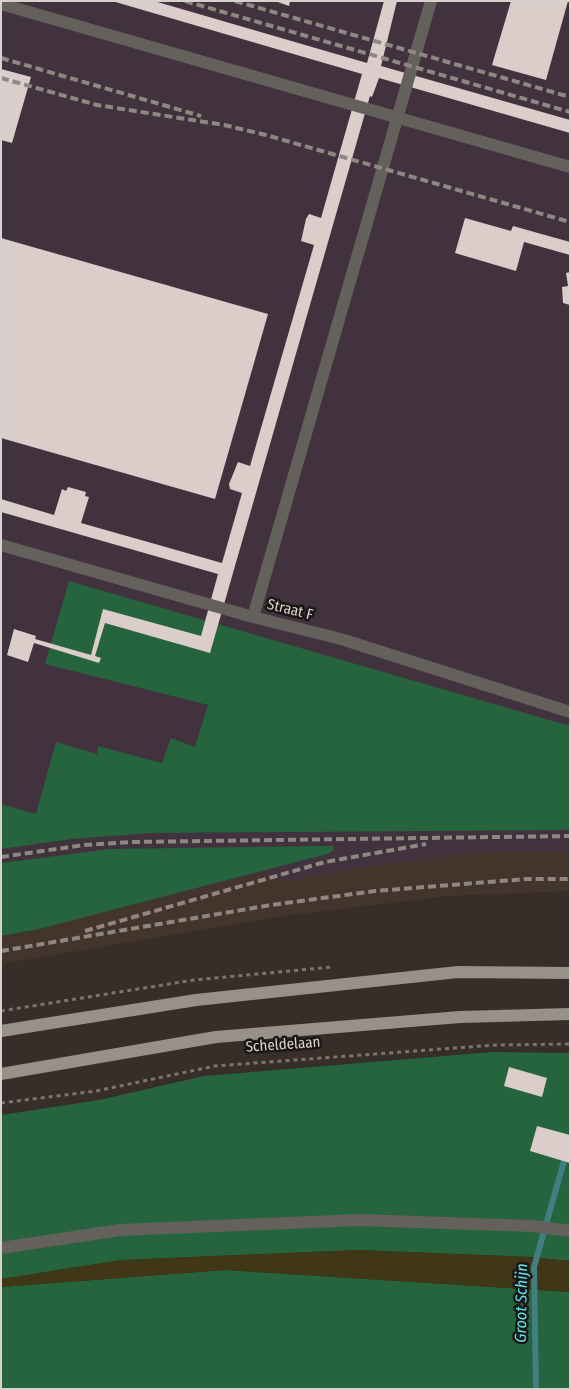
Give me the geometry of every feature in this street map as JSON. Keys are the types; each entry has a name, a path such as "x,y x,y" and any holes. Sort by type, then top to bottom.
{"main road":[{"path":"1,1031 196,1000 458,972 570,973"},
{"name":"Scheldelaan","path":"1,1074 216,1037 460,1017 570,1014"}],"lane":[{"path":"253,617 431,1"},
{"path":"1,4 570,167"},
{"name":"Straat F","path":"1,545 253,617 342,639 570,712"},
{"path":"1,1248 120,1230 349,1220 532,1226 564,1230"}],"path":[{"name":"Scheldelaan","path":"1,1102 96,1091 215,1066 494,1045 570,1044"}],"shaded area":[{"path":"1,1 570,1 570,851 489,851 411,860 284,881 261,873 39,929 1,936"},
{"path":"570,830 570,891 448,896 284,916 1,964 1,936 39,929 1,849"}],"green space":[{"path":"69,581 570,726 570,830 152,833 72,839 1,849 1,804 36,814 56,742 97,754 98,746 162,763 171,738 195,747 208,705 45,664"},
{"path":"333,846 334,850 327,854 39,929 1,936 1,863 110,849"},
{"path":"492,1052 570,1053 570,1261 530,1257 358,1250 122,1260 1,1279 1,1115 99,1100 204,1076"},
{"path":"225,1270 570,1292 570,1389 1,1389 1,1287"}],"sand":[{"path":"358,1250 530,1257 570,1261 570,1292 225,1270 1,1287 1,1279 122,1260"}],"building":[{"path":"112,1 154,1 367,63 384,1 397,1 381,66 570,120 570,133 379,78 372,97 370,96 210,653 105,623 95,656 101,658 99,663 34,643 28,662 7,655 14,629 36,636 35,639 91,655 103,609 201,636 218,574 1,512 1,499 54,515 62,489 66,491 68,487 86,492 85,496 89,497 81,523 222,563 242,493 230,489 229,484 238,462 250,466 314,245 301,241 306,219 309,214 321,218 362,74"},
{"path":"275,1 290,1 289,6"},
{"path":"511,1 568,1 546,80 492,65"},
{"path":"1,69 31,77 12,143 1,140"},
{"path":"465,218 511,231 513,226 570,242 570,255 524,242 516,271 455,253"},
{"path":"1,238 268,314 215,499 1,438"},
{"path":"570,272 570,305 563,303 562,287 568,286 566,273"},
{"path":"509,1067 547,1078 542,1097 504,1086"},
{"path":"537,1126 570,1135 570,1163 530,1151"}],"waterway":[{"name":"Groot Schijn","path":"536,1389 534,1267 564,1161"}],"railway":[{"path":"185,1 570,112"},
{"path":"235,1 570,97"},
{"path":"1,58 201,116"},
{"path":"1,78 97,105 224,125 266,135 570,222"},
{"path":"1,857 84,845 131,842 570,836"},
{"path":"85,931 325,862 426,844"},
{"path":"1,951 271,905 375,891 526,879 570,879"}]}
